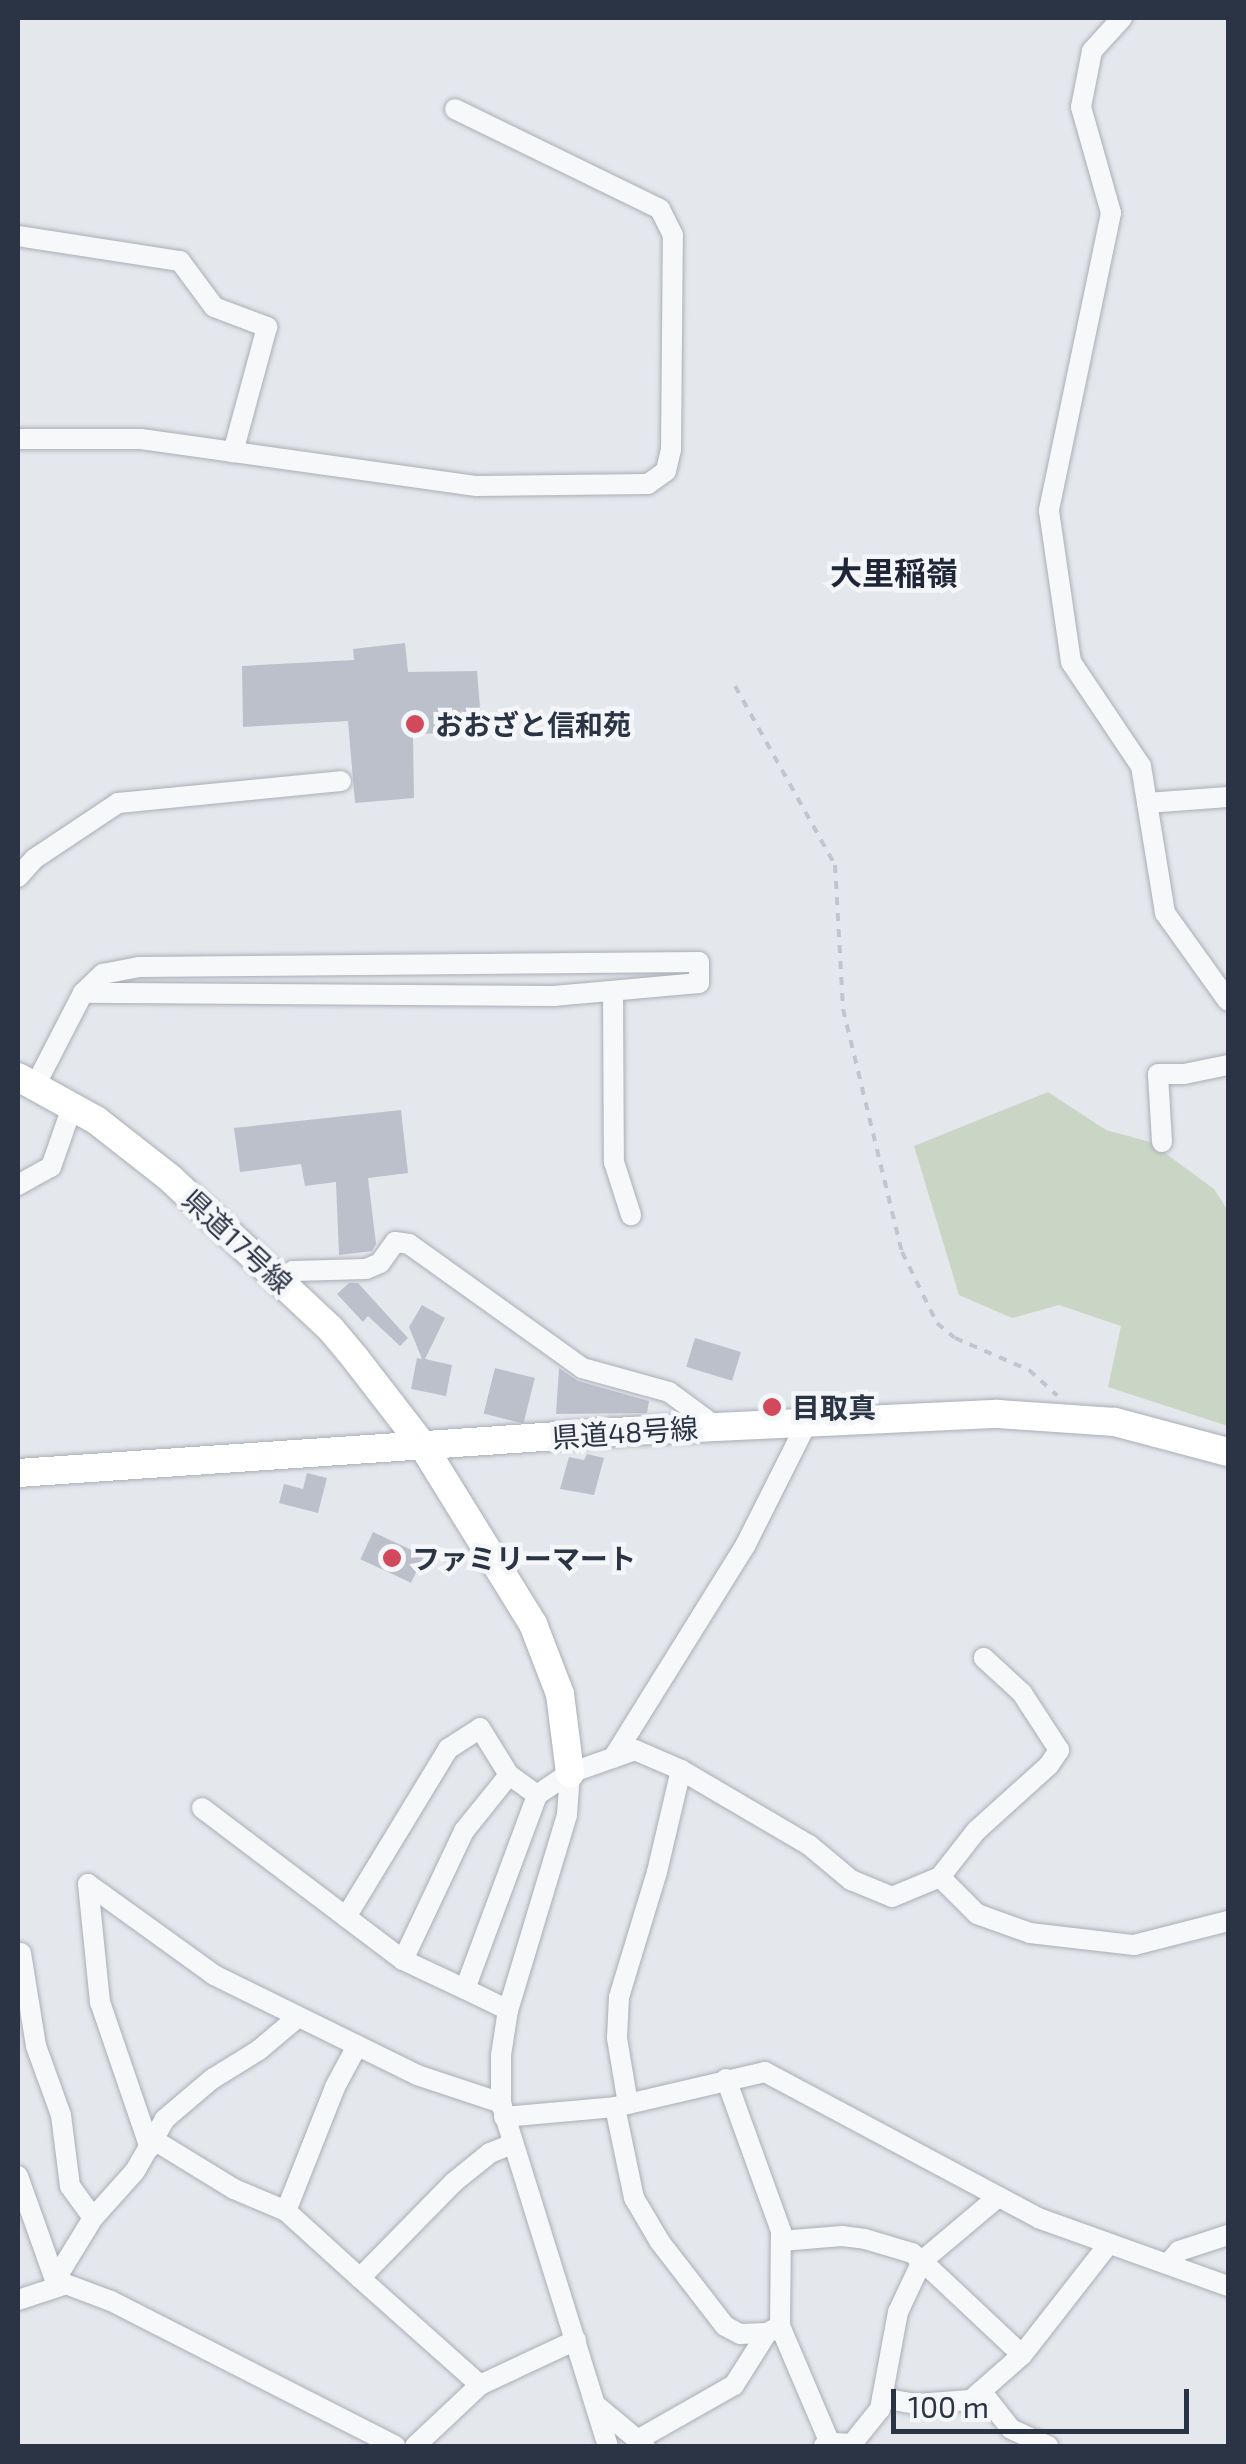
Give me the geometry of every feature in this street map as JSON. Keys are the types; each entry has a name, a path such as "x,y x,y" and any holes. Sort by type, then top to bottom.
{"main road":[{"name":"県道17号線","path":"26,1081 72,1106 170,1178 330,1328 423,1446 539,1637 560,1694 570,1773"},
{"name":"県道48号線","path":"18,1473 715,1426 998,1414 1079,1418 1171,1433 1228,1452"}],"street":[{"path":"1122,18 1092,51 1081,107 1112,213 1048,511 1071,662 1141,766 1165,913 1228,1001"},
{"path":"18,439 141,440 477,486 648,484 666,471 671,450 673,235 660,208 454,109"},
{"path":"18,236 180,261 214,307 267,327 233,452"},
{"path":"18,877 34,859 118,803 341,782"},
{"path":"1147,803 1228,797"},
{"path":"26,1081 83,994 103,974 156,964 699,962 699,983 554,996 83,994"},
{"path":"613,991 614,1162 630,1215"},
{"path":"1162,1142 1158,1074 1228,1065"},
{"path":"18,1185 52,1166 72,1106"},
{"path":"281,1282 293,1271 366,1269 380,1262 395,1242 409,1244 582,1368 669,1392 715,1426"},
{"path":"612,1758 744,1546 808,1421"},
{"path":"465,1989 537,1795 570,1773 634,1750 681,1770 809,1845 851,1880 892,1897 940,1877 976,1831 1049,1765 1059,1750 1022,1693 984,1658"},
{"path":"346,1916 448,1750 480,1728 509,1775 537,1795"},
{"path":"681,1770 657,1872 619,1997 621,2105 634,2198 660,2242 725,2326 740,2334 773,2330"},
{"path":"570,1773 567,1815 508,2010 501,2056 503,2110 608,2446"},
{"path":"404,1960 464,1831 509,1775"},
{"path":"202,1808 404,1960 508,2010"},
{"path":"940,1877 977,1914 1030,1933 1134,1945 1228,1921"},
{"path":"480,2385 286,2211 234,2189 152,2144 100,2002 88,1884 214,1975 416,2075 503,2110 621,2105 751,2073 777,2075 998,2198 1108,2245 1228,2286"},
{"path":"21,1954 36,2046 61,2115 70,2186 93,2218"},
{"path":"18,2300 59,2283 93,2218 119,2194 164,2120 212,2078 259,2050 298,2018"},
{"path":"286,2211 335,2087 357,2046"},
{"path":"598,2406 641,2443 734,2385 773,2330 781,2241 726,2080"},
{"path":"360,2278 454,2182 490,2153 512,2144"},
{"path":"18,2176 59,2283 111,2301 396,2446"},
{"path":"773,2330 827,2445 862,2442 880,2409 898,2312 922,2260 998,2198"},
{"path":"1168,2264 1179,2250 1228,2235"},
{"path":"781,2241 842,2236 900,2248 922,2260 1022,2355"},
{"path":"882,2398 916,2404 971,2400 1022,2355 1108,2245"},
{"path":"415,2446 480,2385 576,2340"},
{"path":"981,2391 1010,2429 1048,2446"}],"path":[{"path":"735,686 835,864 843,1009 902,1252 938,1324 955,1338 1029,1370 1079,1418"}],"green space":[{"path":"1048,1092 1106,1130 1150,1142 1214,1189 1228,1211 1228,1426 1108,1387 1121,1326 1059,1305 1012,1318 959,1295 914,1146"}],"building":[{"name":"おおざと信和苑","path":"405,643 408,672 477,671 482,732 413,734 414,798 355,803 348,721 243,727 242,666 354,660 353,649"},
{"path":"401,1110 408,1173 368,1178 376,1244 372,1251 339,1255 336,1182 305,1186 301,1164 240,1172 234,1128"},
{"path":"349,1283 358,1283 408,1338 400,1346 368,1316 363,1322 337,1294"},
{"path":"422,1305 445,1318 425,1359 452,1365 446,1396 411,1389 417,1358 422,1359 409,1327"},
{"path":"695,1338 741,1352 732,1381 686,1367"},
{"path":"495,1368 535,1378 523,1424 484,1414"},
{"path":"559,1368 578,1381 649,1401 647,1413 556,1414"},
{"path":"587,1454 604,1458 594,1495 560,1489 569,1457 584,1460"},
{"path":"307,1473 327,1478 318,1513 279,1503 284,1484 303,1489"},
{"name":"ファミリーマート","path":"373,1532 424,1556 411,1583 360,1559"}],"place":[{"name":"おおざと信和苑","path":"415,724"},
{"name":"目取真","path":"772,1407"},
{"name":"ファミリーマート","path":"392,1558"}],"district":[{"name":"大里稲嶺","path":"894,572"}]}
